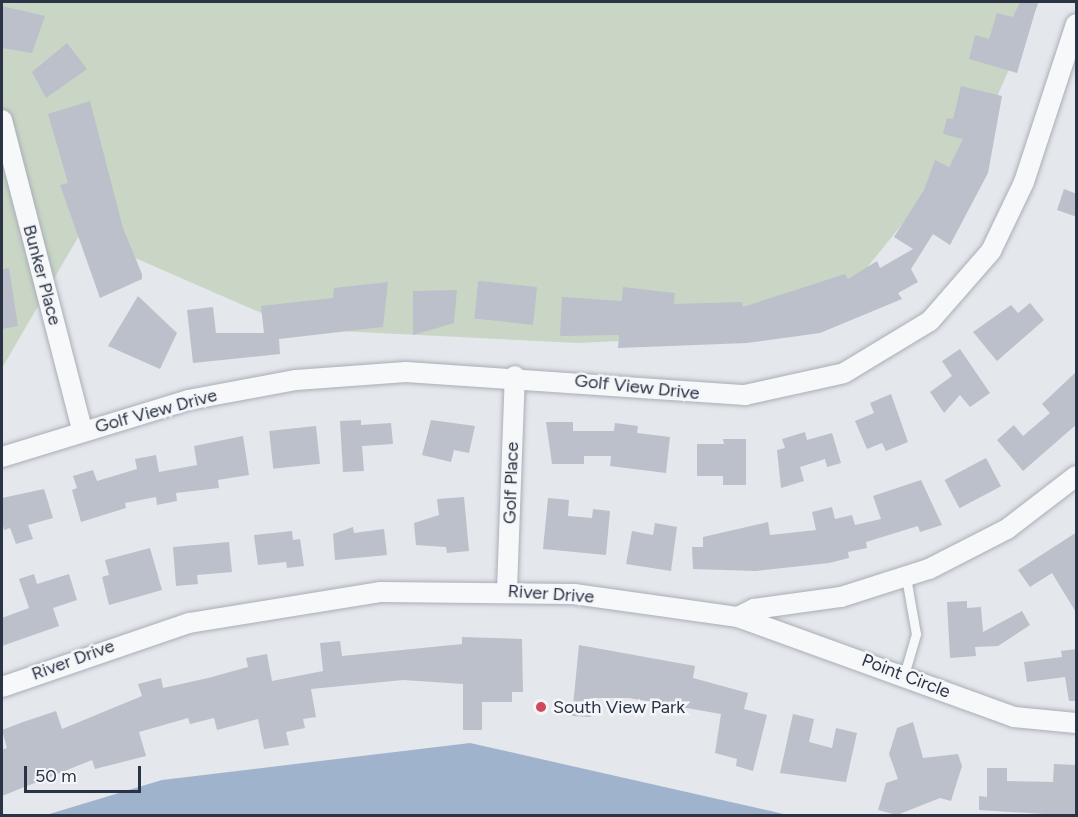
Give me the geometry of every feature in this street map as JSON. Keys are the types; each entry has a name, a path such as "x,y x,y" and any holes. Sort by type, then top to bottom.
{"street":[{"name":"Golf View Drive","path":"2,457 82,430 188,399 296,380 406,372 515,376 745,395 817,382 900,344 957,294 1010,218 1077,24"},
{"name":"Bunker Place","path":"2,120 82,430"},
{"name":"Golf Place","path":"507,590 515,376"},
{"name":"River Drive","path":"2,687 127,640 252,609 380,592 507,590 738,617 754,609 841,597 906,578 1007,528 1077,476"},
{"name":"Point Circle","path":"738,617 1025,720 1077,723"}],"lane":[{"path":"904,675 916,634 906,578"}],"green space":[{"path":"2,2 1039,2 987,119 815,332 578,343 298,329 80,234 2,368"}],"water":[{"path":"470,743 788,815 46,815 162,780"}],"building":[{"path":"1020,2 1038,2 1017,73 969,59 975,35 989,39 997,13 1013,17"},
{"path":"2,6 45,16 32,53 2,48"},
{"path":"67,43 87,69 46,98 32,72"},
{"path":"961,86 1002,96 988,173 950,245 933,234 911,269 918,282 898,293 902,299 820,333 747,343 618,348 619,335 560,336 562,297 622,301 623,287 675,293 674,304 742,302 743,307 845,274 848,279 877,261 880,268 913,249 894,237 924,190 935,160 949,167 963,139 943,134 947,118 953,119"},
{"path":"90,101 123,228 142,274 142,279 100,298 60,185 68,183 48,114"},
{"path":"1064,189 1077,194 1077,217 1057,210"},
{"path":"9,268 18,326 2,329 2,269"},
{"path":"478,281 537,287 533,325 474,319"},
{"path":"388,282 383,327 279,339 280,354 193,363 187,310 213,307 216,333 264,333 261,306 333,298 334,288"},
{"path":"457,290 454,323 413,335 413,291"},
{"path":"138,296 177,333 160,369 108,346"},
{"path":"1030,303 1044,320 997,361 973,332 1011,305 1018,313"},
{"path":"960,349 990,393 970,407 960,395 944,413 930,392 952,376 942,361"},
{"path":"1077,371 1077,424 1023,471 997,440 1014,425 1023,436 1050,413 1042,404"},
{"path":"891,394 908,442 886,451 882,443 867,449 855,421 874,413 870,403"},
{"path":"361,420 361,425 391,423 393,444 362,446 364,471 343,472 340,421"},
{"path":"431,420 475,426 469,453 454,450 451,462 422,455"},
{"path":"546,422 573,422 573,431 614,431 615,423 638,426 637,433 670,437 666,473 610,466 611,456 584,456 584,464 552,464"},
{"path":"316,426 320,464 273,469 269,431"},
{"path":"805,432 807,440 832,433 841,463 827,467 825,459 800,467 804,481 781,488 777,450 785,448 782,439"},
{"path":"243,436 249,475 218,480 219,488 176,493 177,501 157,505 156,497 125,503 126,508 81,522 72,490 77,488 73,476 93,470 97,481 137,469 135,459 156,455 159,472 197,465 194,446"},
{"path":"723,439 746,439 746,485 723,485 723,476 697,476 697,444 724,444"},
{"path":"986,458 1001,486 960,508 945,480"},
{"path":"921,480 942,525 920,532 918,526 866,542 867,548 848,552 849,558 829,563 756,571 693,569 692,547 703,547 703,537 768,522 770,535 816,530 812,512 832,507 835,519 852,515 855,525 881,519 873,496"},
{"path":"44,489 53,518 28,525 33,539 16,544 10,528 4,530 2,498"},
{"path":"464,497 469,551 447,553 446,547 416,545 414,523 439,515 437,499"},
{"path":"548,498 569,500 568,516 592,518 593,509 610,511 606,555 543,549"},
{"path":"655,523 677,527 671,571 626,564 632,531 653,535"},
{"path":"353,527 354,533 384,529 387,555 335,560 333,534"},
{"path":"292,531 293,540 300,539 304,566 287,568 286,562 258,565 254,535"},
{"path":"1077,532 1077,614 1052,573 1030,587 1018,570"},
{"path":"229,542 232,572 197,575 198,584 176,586 173,547"},
{"path":"150,548 162,590 109,605 102,577 109,575 105,560"},
{"path":"34,574 37,584 69,574 77,600 53,608 59,626 2,646 2,618 29,608 19,579"},
{"path":"967,601 967,608 981,607 983,632 1022,611 1030,625 998,646 975,647 976,656 950,658 947,602"},
{"path":"462,637 522,639 523,692 512,692 512,702 482,702 482,730 463,730 463,684 403,680 311,689 316,717 303,719 305,728 286,732 289,745 264,749 258,719 217,730 214,718 190,724 188,718 139,732 146,756 95,769 92,760 2,796 2,750 7,748 2,730 23,722 56,711 62,729 142,696 138,684 161,678 163,688 208,678 248,667 246,658 267,654 272,681 323,671 320,643 340,641 342,656 462,644"},
{"path":"579,645 695,666 693,678 748,693 744,709 767,715 753,771 736,766 737,759 715,753 721,714 629,698 593,698 591,717 572,716"},
{"path":"1077,649 1077,701 1069,701 1065,677 1027,682 1024,662 1062,657 1061,651"},
{"path":"793,714 814,719 809,742 832,748 836,728 857,733 846,782 780,773"},
{"path":"913,722 923,758 958,754 962,766 951,801 940,798 897,815 878,810 886,783 898,779 889,754 897,728"},
{"path":"1054,764 1077,765 1077,816 979,810 979,796 987,797 987,768 1007,768 1007,781 1053,782"}],"place":[{"name":"South View Park","path":"541,707"}]}
